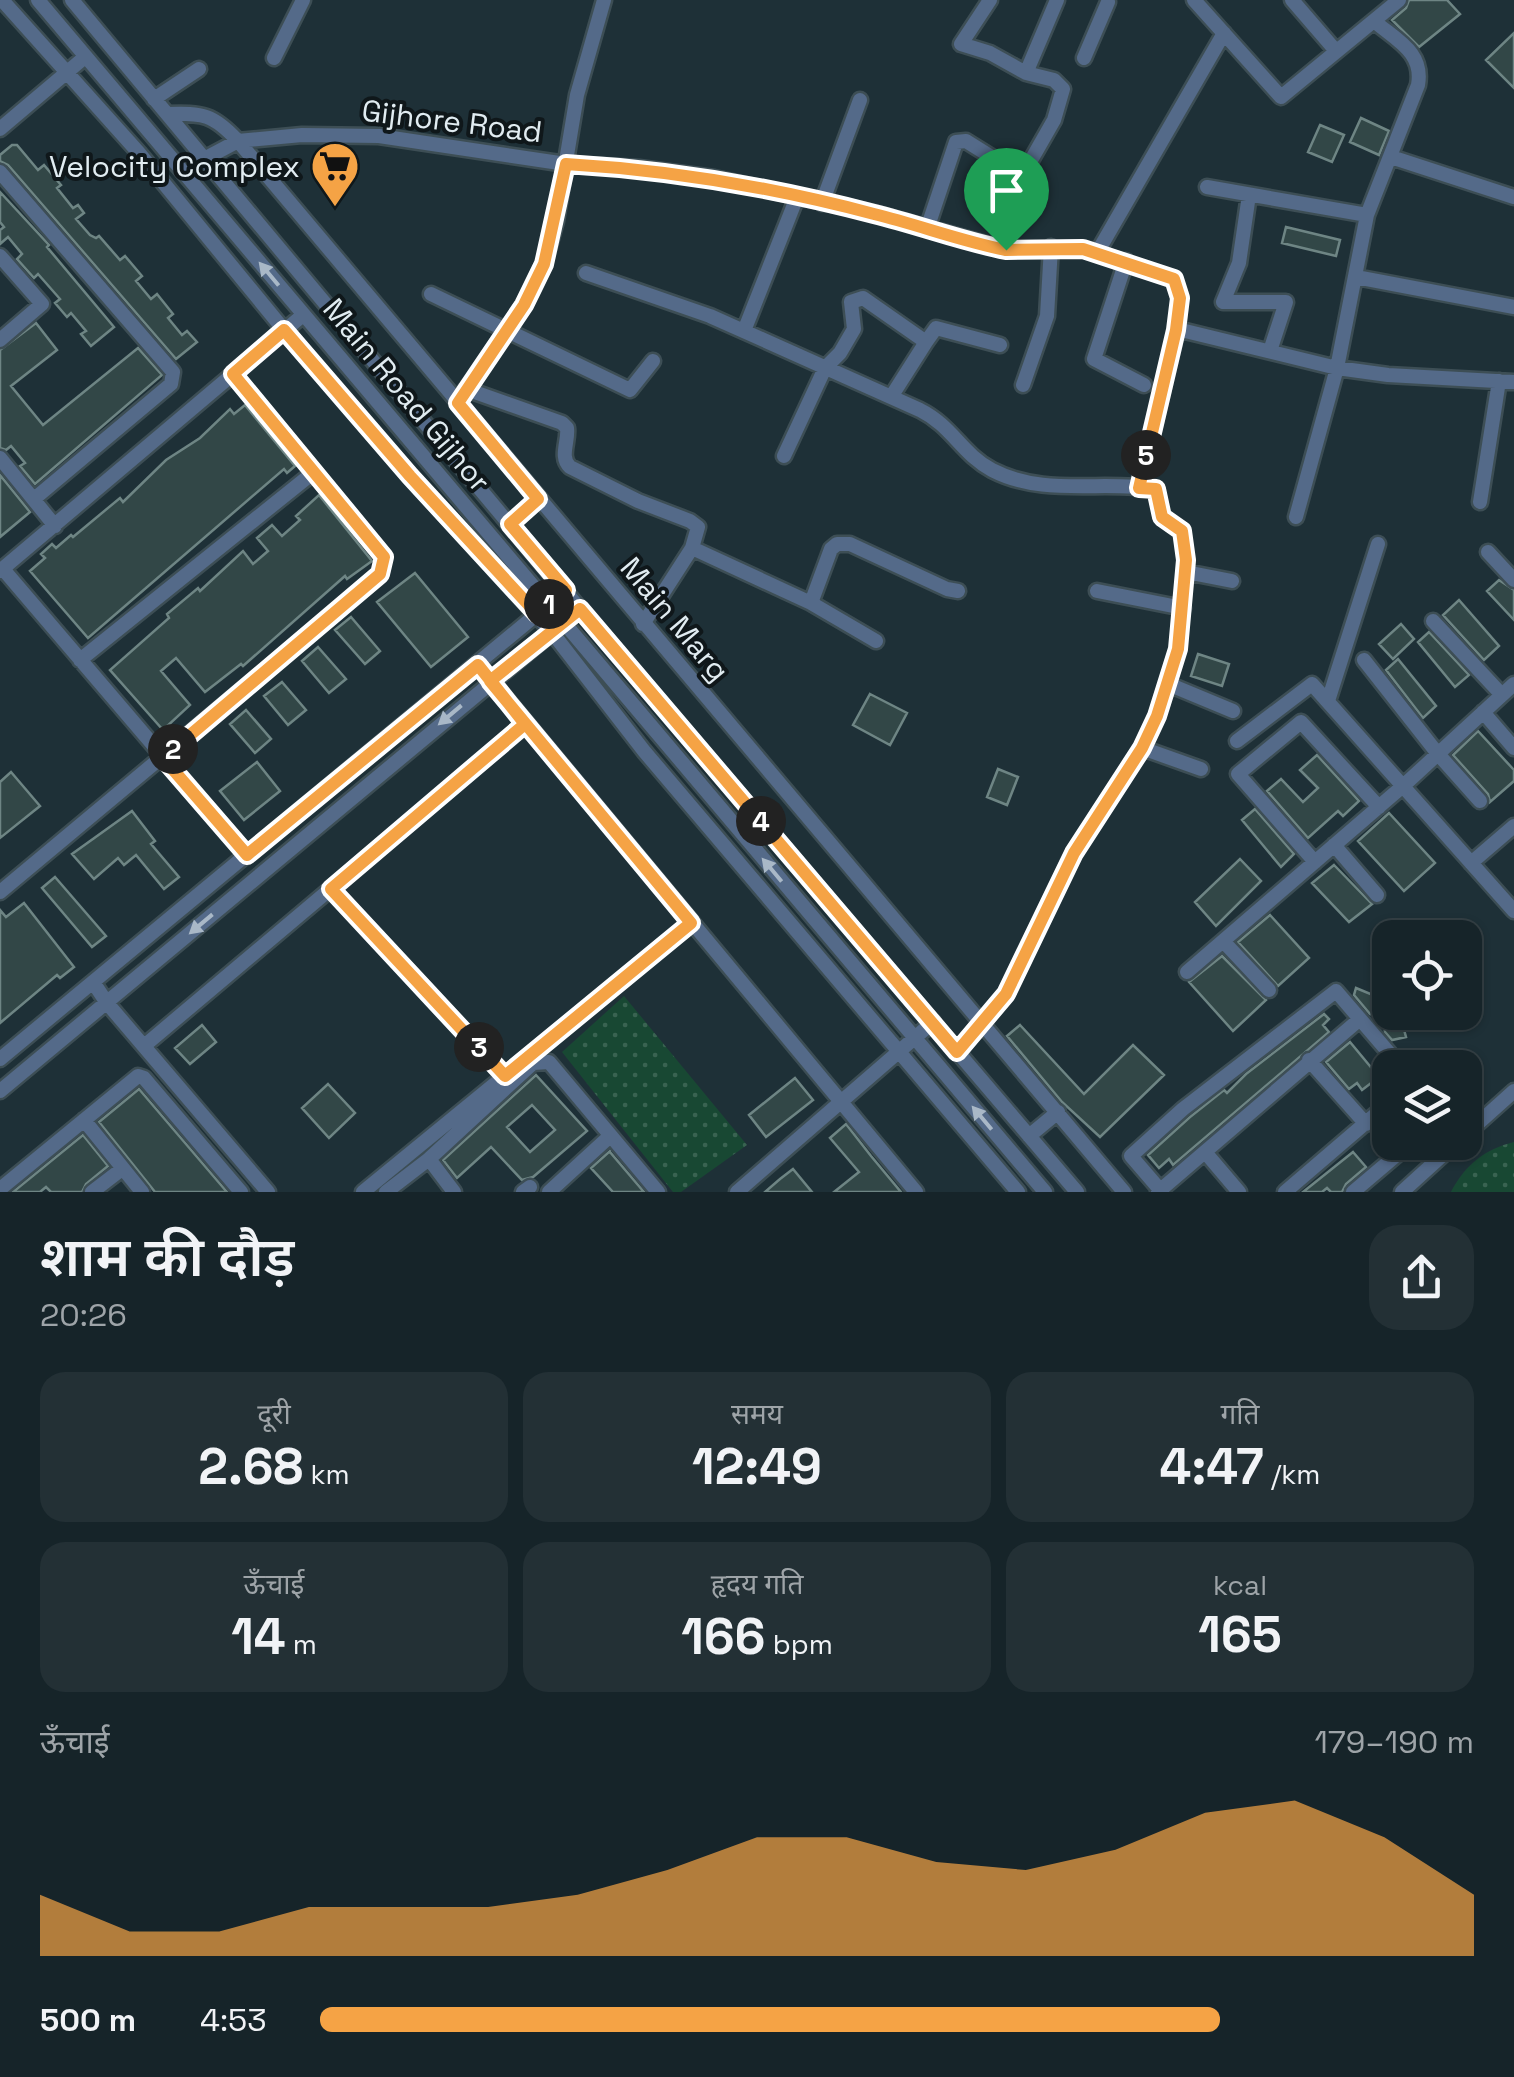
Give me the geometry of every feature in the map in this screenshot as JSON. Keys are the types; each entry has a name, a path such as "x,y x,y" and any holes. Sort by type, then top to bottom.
{"street":[{"path":"2,0 68,72 410,476 543,609 1045,1192"},
{"name":"Main Road Gijhor","path":"38,0 303,314 543,609"},
{"name":"Main Road Gijhor","path":"72,0 580,609 1077,1192"},
{"path":"274,58 302,0"},
{"path":"458,403 524,305 544,264 577,95 604,0"},
{"path":"926,230 956,142 966,141 1022,176 1054,120 1063,90 1054,80 961,44 990,0"},
{"path":"1026,72 1057,0"},
{"path":"1194,0 1281,97 1399,0"},
{"path":"1292,0 1336,52"},
{"path":"1084,58 1107,1"},
{"path":"1296,517 1337,368 1367,216 1421,70 1418,58 1374,20"},
{"path":"1097,253 1224,34"},
{"path":"0,104 6,124 86,57"},
{"path":"154,98 200,68"},
{"path":"822,202 860,100"},
{"name":"Main Marg","path":"167,114 206,115 220,122 238,141 1124,1192"},
{"name":"Gijhore Road","path":"206,158 238,141 302,135 379,136 566,164 714,178 1006,250 1051,247 1126,261 1174,279 1180,298 1139,488"},
{"path":"1391,157 1514,197"},
{"path":"0,172 172,372 170,384 34,499"},
{"path":"1207,187 1367,216"},
{"path":"1249,195 1239,263 1223,302 1286,302 1270,351"},
{"path":"744,331 797,197"},
{"path":"1023,385 1047,316 1051,247"},
{"path":"0,256 42,304 0,340"},
{"path":"1126,261 1094,359 1144,385"},
{"path":"586,273 744,331 940,420 963,448 993,470 1074,488 1156,489 1162,517 1182,531 1186,572 1178,649 1142,748 1074,853 1006,994 957,1052"},
{"path":"1356,276 1514,307"},
{"path":"431,294 630,390 653,361"},
{"path":"784,456 825,368 840,353 854,329 851,302 863,298 926,342"},
{"path":"247,855 2,570 303,314"},
{"path":"891,397 936,328 1000,344"},
{"path":"1176,330 1337,368 1388,375 1507,381 1480,502"},
{"path":"0,892 163,758 384,567 384,557 233,374"},
{"path":"466,389 562,423 568,436 566,463 698,527 692,548 643,624"},
{"path":"0,458 55,526"},
{"path":"80,660 314,472"},
{"path":"510,524 538,499"},
{"path":"811,603 831,549 837,544 850,544 947,590 958,591"},
{"path":"1328,701 1378,544"},
{"path":"692,548 811,603 876,641"},
{"path":"1488,552 1514,580"},
{"path":"1186,572 1232,581"},
{"path":"0,1059 566,590"},
{"path":"1098,591 1183,608"},
{"path":"0,1091 580,609"},
{"path":"1433,620 1502,695"},
{"path":"557,626 644,752 1018,1192"},
{"path":"1364,660 1480,800"},
{"path":"478,665 916,1192"},
{"path":"1168,684 1232,711"},
{"path":"1237,741 1312,684 1511,903"},
{"path":"1187,972 1403,786 1514,684"},
{"path":"1483,712 1514,748"},
{"path":"1315,862 1238,774 1302,722 1379,807"},
{"path":"144,1046 525,724"},
{"path":"1142,748 1201,768"},
{"path":"1471,863 1514,826"},
{"path":"1334,845 1378,895"},
{"path":"331,889 505,1076"},
{"path":"363,1192 691,923"},
{"path":"1223,941 1269,990"},
{"path":"93,982 106,1003 268,1192"},
{"path":"1360,1019 1160,1191 1131,1156 1184,1109 1336,991 1387,1050"},
{"path":"736,1192 933,1022"},
{"path":"386,1192 429,1160 540,1060 549,1062 658,1192"},
{"path":"1309,1060 1366,1124"},
{"path":"0,1189 156,1061"},
{"path":"138,1076 144,1078 240,1192"},
{"path":"1482,1121 1514,1092"},
{"path":"1028,1136 1058,1112"},
{"path":"1285,1192 1372,1118"},
{"path":"84,1120 142,1192"},
{"path":"548,1192 609,1137"},
{"path":"1205,1152 1239,1192"},
{"path":"429,1160 454,1192"},
{"path":"1353,1192 1391,1160"},
{"path":"1402,1192 1437,1160"},
{"path":"92,1192 122,1169"}],"green space":[{"path":"624,996 747,1145 681,1192 673,1192 562,1052"},
{"path":"1514,1142 1514,1192 1451,1192 1477,1160"}],"building":[{"path":"1409,0 1447,0 1460,14 1419,47 1392,20"},
{"path":"1514,33 1514,88 1486,60"},
{"path":"1361,118 1389,131 1379,155 1350,142"},
{"path":"1320,125 1344,135 1332,162 1308,152"},
{"path":"17,145 38,170 44,165 73,208 78,205 84,213 76,219 90,235 99,236 120,260 125,256 142,276 136,281 151,299 157,294 173,314 168,318 182,335 187,331 197,342 176,359 8,165 0,161 0,155"},
{"path":"0,192 49,245 114,327 91,346 81,334 86,331 71,313 67,317 55,303 60,299 38,274 34,278 17,259 22,254 8,237 0,244 0,230 4,227 0,222"},
{"path":"1286,227 1340,240 1336,256 1282,243"},
{"path":"36,323 57,350 11,386 43,425 138,348 162,375 35,484 20,466 25,463 11,446 6,450 0,448 0,350"},
{"path":"245,405 295,466 287,473 284,469 88,638 30,571 45,558 41,554 52,544 56,548 73,537 120,498 123,502 166,460 200,438 230,409 234,414"},
{"path":"0,475 30,512 0,537"},
{"path":"319,495 372,561 347,579 345,576 243,666 205,692 176,658 161,671 190,705 163,730 110,670 169,618 167,614 198,588 200,591 243,551 253,564 268,551 257,538 272,525 282,536 300,520 296,516"},
{"path":"415,573 468,637 431,667 377,602"},
{"path":"1499,580 1514,590 1514,620 1487,591"},
{"path":"1459,600 1499,646 1484,660 1443,615"},
{"path":"351,617 380,651 365,664 335,630"},
{"path":"1401,624 1414,639 1393,659 1379,644"},
{"path":"1429,632 1469,675 1455,687 1418,642"},
{"path":"318,647 346,679 329,693 302,661"},
{"path":"1198,654 1229,664 1222,686 1191,676"},
{"path":"1398,659 1436,706 1423,718 1386,670"},
{"path":"282,682 306,710 288,725 264,696"},
{"path":"870,694 907,713 890,745 853,725"},
{"path":"246,710 271,739 255,753 230,724"},
{"path":"1478,731 1514,770 1514,781 1490,802 1488,794 1453,755"},
{"path":"1317,755 1359,801 1343,816 1338,811 1308,838 1267,791 1281,779 1303,802 1318,788 1300,770"},
{"path":"257,762 280,791 244,820 220,791"},
{"path":"998,769 1018,777 1007,805 987,797"},
{"path":"11,772 40,806 0,838 0,782"},
{"path":"1255,809 1294,854 1281,867 1242,820"},
{"path":"132,811 155,841 151,844 179,877 164,889 136,855 124,865 118,858 94,879 72,854"},
{"path":"1389,813 1435,863 1404,891 1358,841"},
{"path":"1240,859 1261,881 1216,926 1195,902"},
{"path":"1334,865 1372,904 1349,922 1312,883"},
{"path":"55,877 106,936 92,947 42,888"},
{"path":"24,903 74,967 60,978 57,975 0,1023 0,910 6,917"},
{"path":"1270,915 1309,958 1278,986 1238,942"},
{"path":"1222,956 1266,1000 1233,1031 1189,982"},
{"path":"1356,988 1372,995 1372,1015 1370,1014 1354,995"},
{"path":"1324,1014 1329,1019 1323,1025 1329,1032 1173,1165 1169,1159 1159,1168 1148,1155 1190,1117 1224,1090 1227,1093"},
{"path":"202,1025 216,1042 190,1064 175,1048"},
{"path":"1020,1025 1084,1094 1133,1045 1164,1075 1100,1137 1062,1102 1007,1036"},
{"path":"1404,1030 1406,1037 1392,1040 1385,1032"},
{"path":"1350,1042 1372,1069 1372,1082 1362,1090 1357,1083 1349,1089 1326,1062"},
{"path":"536,1075 587,1131 533,1177 522,1180 491,1147 457,1178 443,1160","holes":["532,1105 555,1130 530,1152 507,1127"]},
{"path":"795,1078 813,1100 766,1137 749,1115"},
{"path":"328,1084 355,1113 329,1138 302,1108"},
{"path":"139,1089 227,1192 155,1192 99,1122"},
{"path":"846,1124 901,1192 834,1192 859,1172 830,1138"},
{"path":"83,1135 108,1166 82,1192 51,1192 46,1187 40,1192 13,1192"},
{"path":"610,1151 644,1192 613,1192 591,1168"},
{"path":"1353,1152 1366,1167 1342,1192 1327,1188 1322,1192 1303,1192"},
{"path":"793,1169 812,1192 765,1192 780,1179"}],"place":[{"name":"Velocity Complex","path":"335,208"}],"route":[{"path":"1006,250 874,214 714,178 566,164 544,264 524,305 458,403 538,499 510,524 566,590 537,614 410,476 284,330 233,374 384,557 384,567 163,758 247,855 478,665 490,681 525,724 331,889 505,1076 691,923 490,681 580,609 957,1052 1006,994 1074,853 1142,748 1157,716 1178,649 1186,560 1182,531 1162,517 1156,489 1139,488 1176,330 1179,287 1174,279 1083,249 1006,250"}]}
